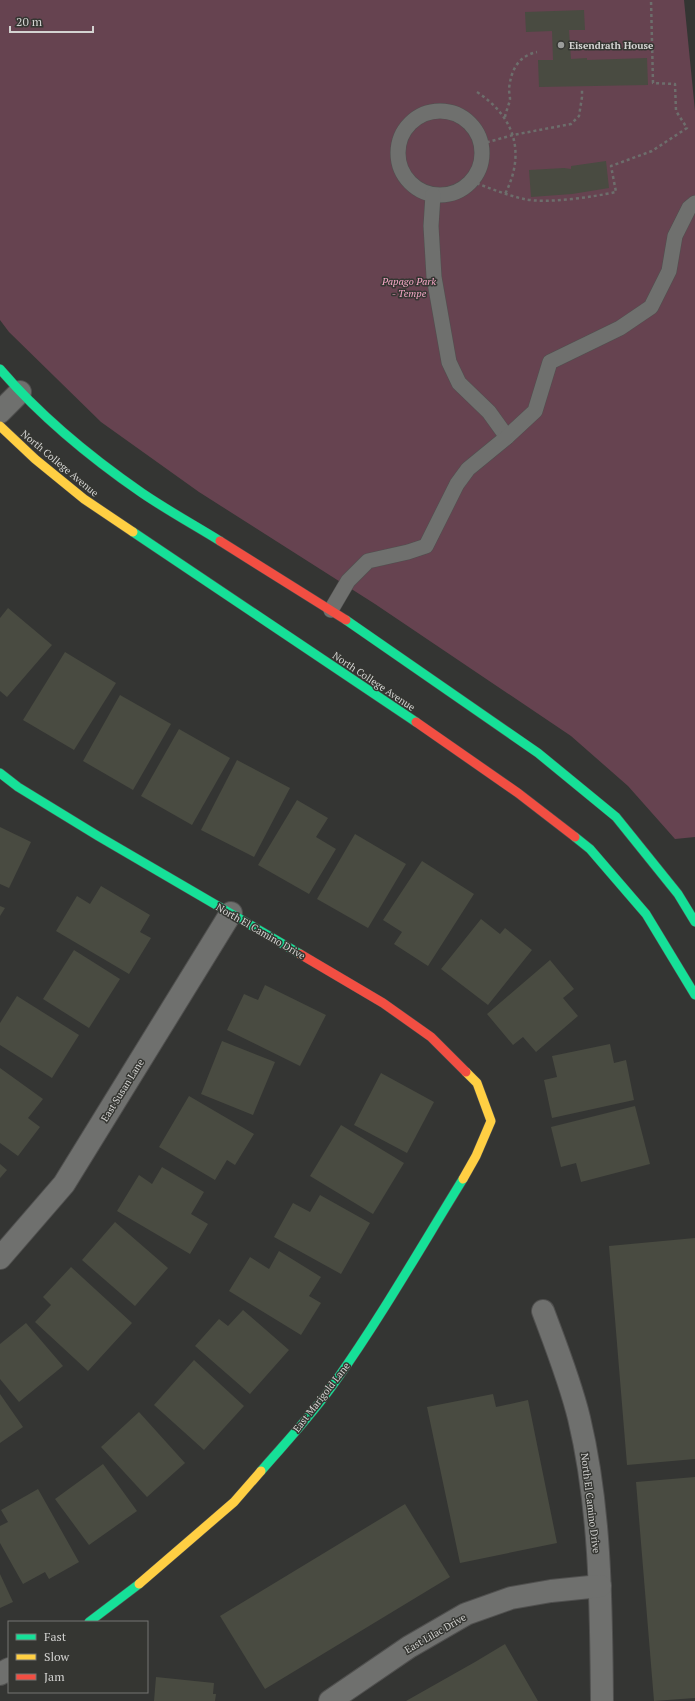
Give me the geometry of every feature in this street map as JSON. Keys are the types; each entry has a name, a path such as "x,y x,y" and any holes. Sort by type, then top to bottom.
{"street":[{"path":"0,369 20,392 58,429 142,493 331,610 538,753 616,817 678,894 695,922"},
{"path":"0,412 20,392"},
{"name":"North College Avenue","path":"0,426 35,459 84,499 343,672 518,793 590,849 646,914 695,995"},
{"name":"North El Camino Drive","path":"0,773 18,787 98,836 384,1003 431,1037 477,1083 491,1121"},
{"name":"East Susan Lane","path":"0,1258 64,1184 231,913"},
{"name":"East Marigold Lane","path":"90,1621 146,1578 234,1502 313,1411 335,1383 394,1293 476,1156 491,1121"},
{"name":"North El Camino Drive","path":"544,1311 579,1418 592,1493 598,1545 600,1586 602,1701"},
{"name":"East Lilac Drive","path":"330,1701 409,1647 466,1614 511,1598 551,1591 600,1586"}],"lane":[{"path":"439,111 457,114 471,124 481,138 483,156 478,173 471,181 466,187 450,194 433,195 416,188 404,176 398,159 399,141 408,126 422,115 439,111"},
{"path":"433,195 431,226 434,277 449,362 459,383 489,412 507,437"},
{"path":"331,610 348,581 368,561 408,552 426,546 457,484 468,469 507,437 535,411 550,362 620,328 650,307 669,271 675,236 689,208 695,203"}],"path":[{"path":"471,181 526,200 561,200 616,192 612,166 652,151 687,128 676,111 674,84 653,83 651,0"},
{"path":"505,118 510,98 509,90 512,74 517,64 526,54 536,52"},
{"path":"481,144 513,135 571,124 579,116 582,90"},
{"path":"477,92 489,100 505,118 513,135 516,150 515,165 512,180 505,194"}],"green space":[{"name":"Papago Park - Tempe","path":"0,0 684,0 695,111 695,837 675,839 628,786 571,736 375,604 199,492 101,422 9,332 0,320"}],"building":[{"name":"Eisendrath House","path":"584,10 585,30 569,30 571,59 587,58 587,60 647,58 648,85 539,87 538,60 553,60 552,31 526,32 525,12"},
{"path":"606,161 609,188 572,194 531,197 529,170 571,169 571,166"},
{"path":"8,608 52,645 7,697 0,691 0,618"},
{"path":"65,652 116,683 74,750 23,720"},
{"path":"120,695 171,724 133,790 83,761"},
{"path":"179,729 230,758 192,825 141,796"},
{"path":"237,760 290,788 254,857 201,830"},
{"path":"297,800 328,818 316,837 336,849 309,894 258,865"},
{"path":"0,827 31,842 9,888 0,884"},
{"path":"355,834 406,864 368,928 317,899"},
{"path":"422,861 474,894 428,966 394,944 402,932 383,920"},
{"path":"101,886 150,915 140,932 151,938 129,974 56,931 77,896 90,904"},
{"path":"0,906 5,908 0,916"},
{"path":"481,919 500,934 505,928 532,950 488,1005 441,969"},
{"path":"74,950 120,979 89,1028 43,999"},
{"path":"550,960 574,989 563,998 578,1016 536,1052 523,1037 513,1045 487,1014"},
{"path":"265,985 326,1015 300,1066 227,1030 244,994 258,1000"},
{"path":"17,996 79,1035 52,1078 0,1045 0,1023"},
{"path":"222,1041 275,1062 253,1115 201,1094"},
{"path":"610,1044 614,1063 626,1060 634,1100 552,1118 544,1080 557,1077 552,1056"},
{"path":"0,1068 43,1099 28,1118 40,1127 18,1156 0,1143"},
{"path":"381,1073 434,1102 407,1153 354,1125"},
{"path":"189,1096 254,1134 235,1165 227,1160 215,1180 159,1147"},
{"path":"635,1106 650,1164 581,1182 576,1163 561,1167 551,1127"},
{"path":"341,1125 404,1163 373,1214 310,1176"},
{"path":"0,1164 7,1170 0,1178"},
{"path":"162,1167 204,1192 191,1214 208,1224 190,1254 117,1211 139,1175 152,1184"},
{"path":"320,1195 370,1223 341,1274 274,1237 293,1203 310,1212"},
{"path":"115,1222 168,1268 135,1306 82,1260"},
{"path":"695,1238 695,1459 627,1465 609,1246"},
{"path":"279,1251 321,1277 309,1296 321,1303 301,1335 229,1291 250,1257 269,1269"},
{"path":"71,1267 132,1323 88,1371 35,1322 51,1305 43,1297"},
{"path":"243,1310 289,1350 250,1394 195,1346 219,1319 228,1326"},
{"path":"26,1323 63,1366 19,1402 0,1379 0,1344"},
{"path":"194,1360 244,1406 204,1450 154,1405"},
{"path":"0,1394 23,1427 0,1443"},
{"path":"493,1394 496,1407 528,1400 557,1543 460,1563 427,1407"},
{"path":"139,1412 185,1463 147,1497 101,1447"},
{"path":"103,1464 137,1511 89,1545 55,1499"},
{"path":"695,1477 695,1698 654,1701 636,1482"},
{"path":"38,1489 79,1562 49,1579 45,1572 23,1584 0,1543 0,1526 8,1522 1,1510"},
{"path":"405,1504 450,1577 265,1689 220,1616"},
{"path":"0,1574 13,1602 0,1608"},
{"path":"505,1644 538,1701 406,1701 475,1662"},
{"path":"156,1677 214,1683 213,1694 216,1694 215,1701 154,1701"}],"traffic: fast":[{"path":"0,369 32,404 85,451 151,499 220,541"},
{"path":"133,532 416,722"},
{"path":"346,620 538,753 616,817 678,894 695,922"},
{"path":"0,773 18,787 98,836 300,954"},
{"path":"575,837 590,849 646,914 695,995"},
{"path":"261,1471 309,1417 327,1394 385,1307 463,1179"},
{"path":"90,1621 139,1584"}],"traffic: slow":[{"path":"0,426 35,459 84,499 133,532"},
{"path":"463,1179 476,1156 491,1121 477,1083 466,1072"},
{"path":"139,1584 234,1502 261,1471"}],"traffic: jam":[{"path":"220,541 346,620"},
{"path":"416,722 518,793 575,837"},
{"path":"300,954 383,1003 431,1037 466,1072"}],"place":[{"name":"Eisendrath House","path":"561,45"}]}
